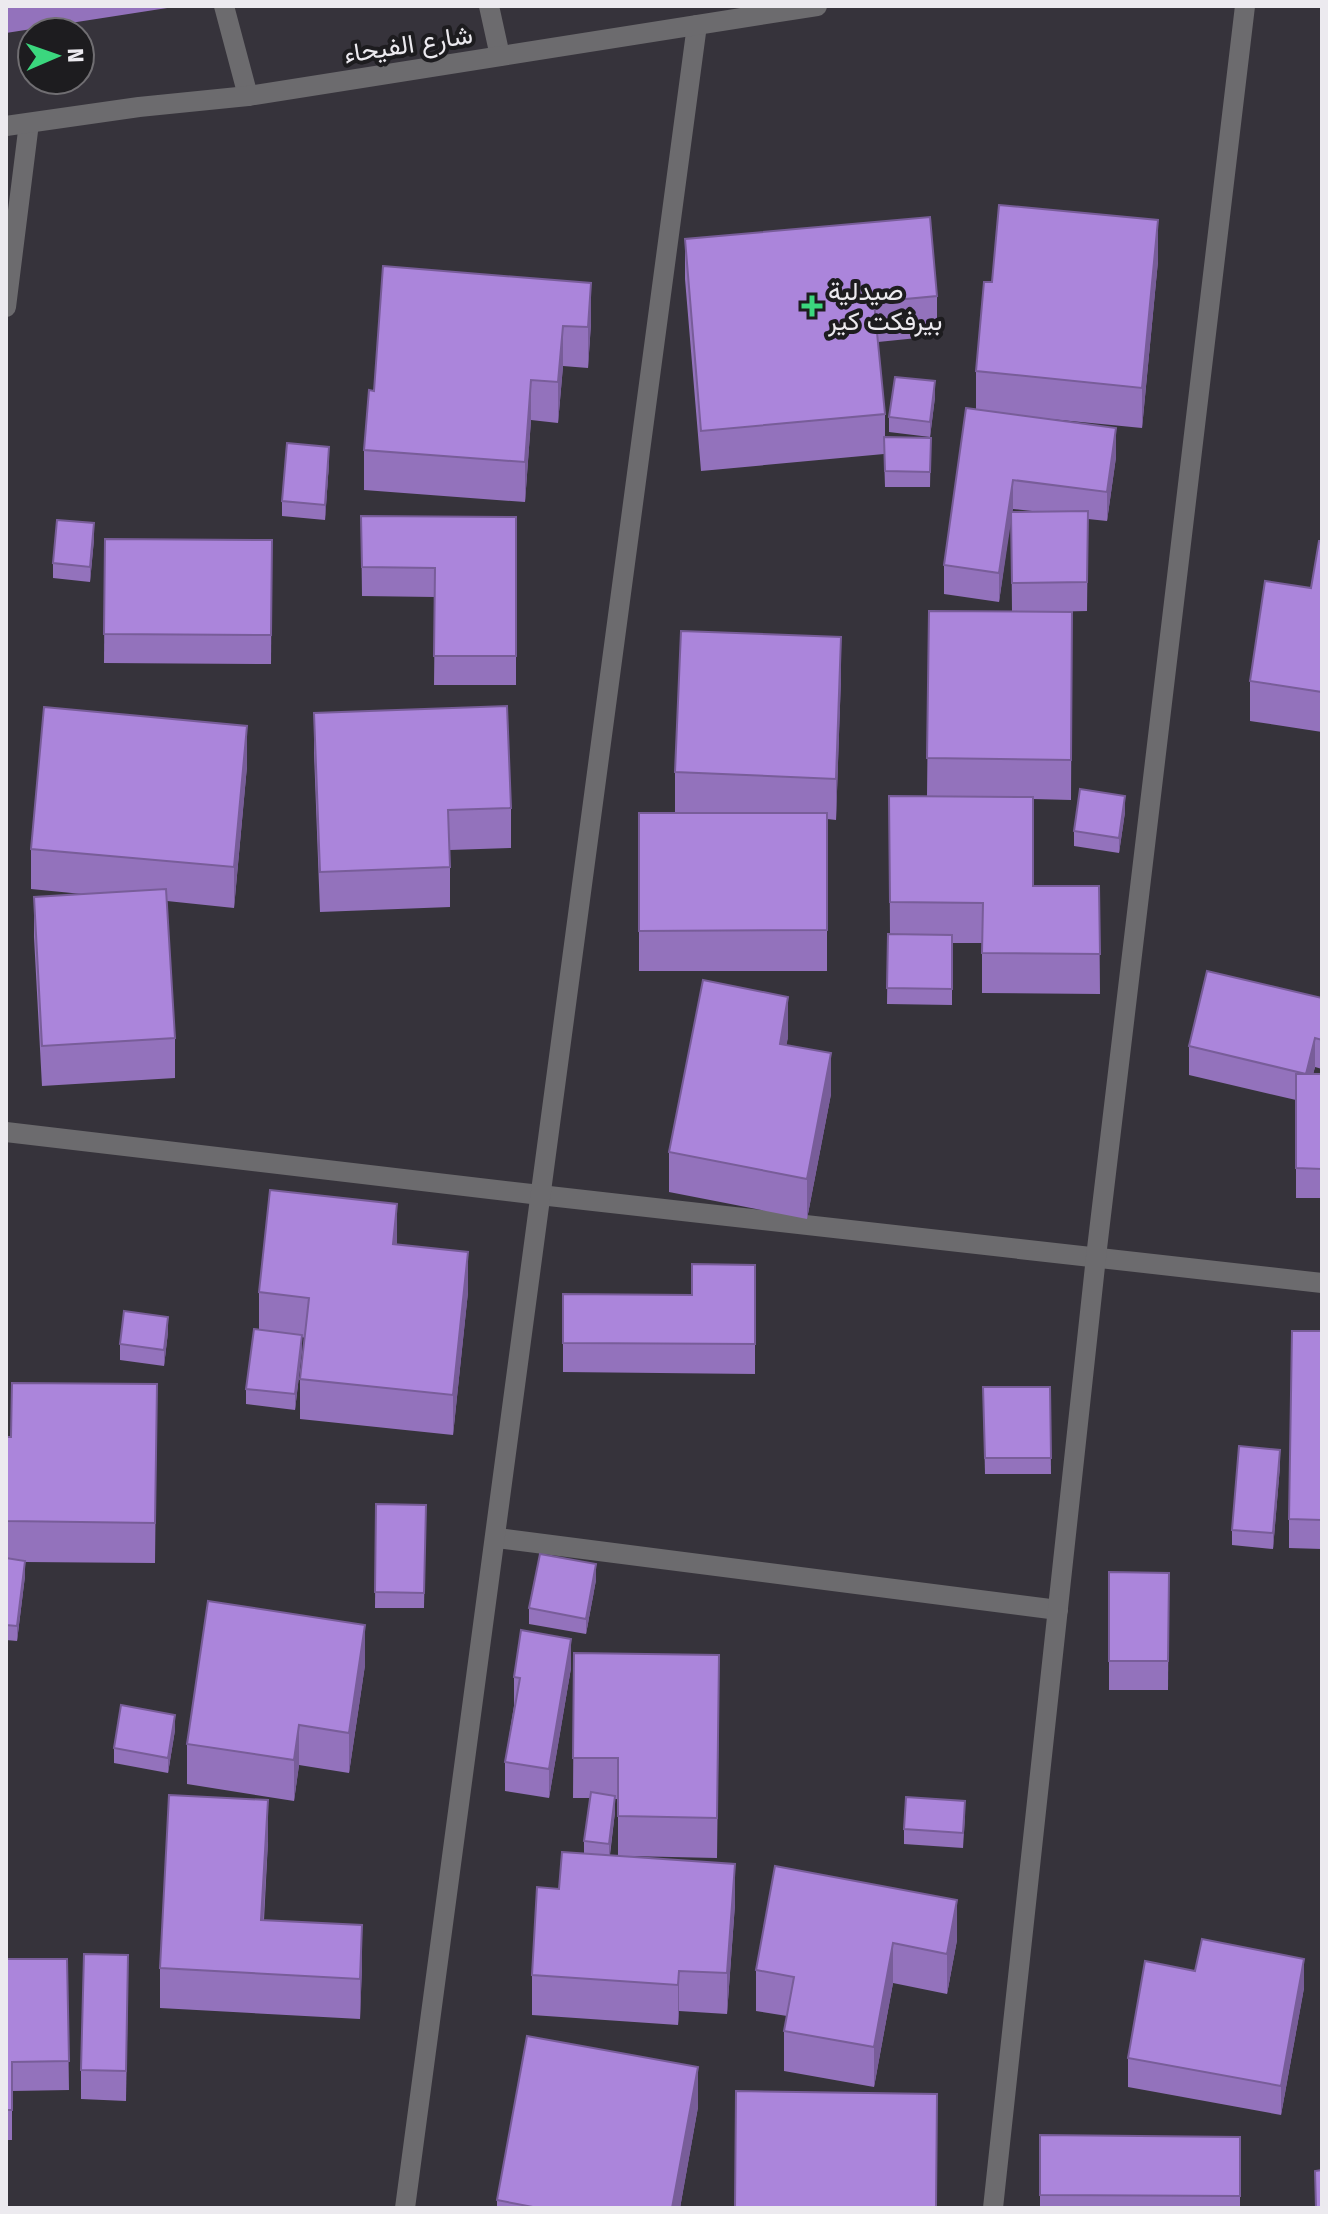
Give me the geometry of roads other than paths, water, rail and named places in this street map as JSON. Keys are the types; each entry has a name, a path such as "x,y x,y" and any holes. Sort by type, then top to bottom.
{"street":[{"path":"224,6 248,96"},
{"path":"489,6 500,56"},
{"name":"شارع الفيحاء","path":"6,126 139,107 248,96 817,6"},
{"path":"993,2208 1096,1257 1245,6"},
{"path":"405,2208 697,25"},
{"path":"6,307 29,123"},
{"path":"6,1132 1322,1283"},
{"path":"497,1538 1058,1610"}],"place":[{"name":"صيدلية بيرفكت كير","path":"812,306"}]}
